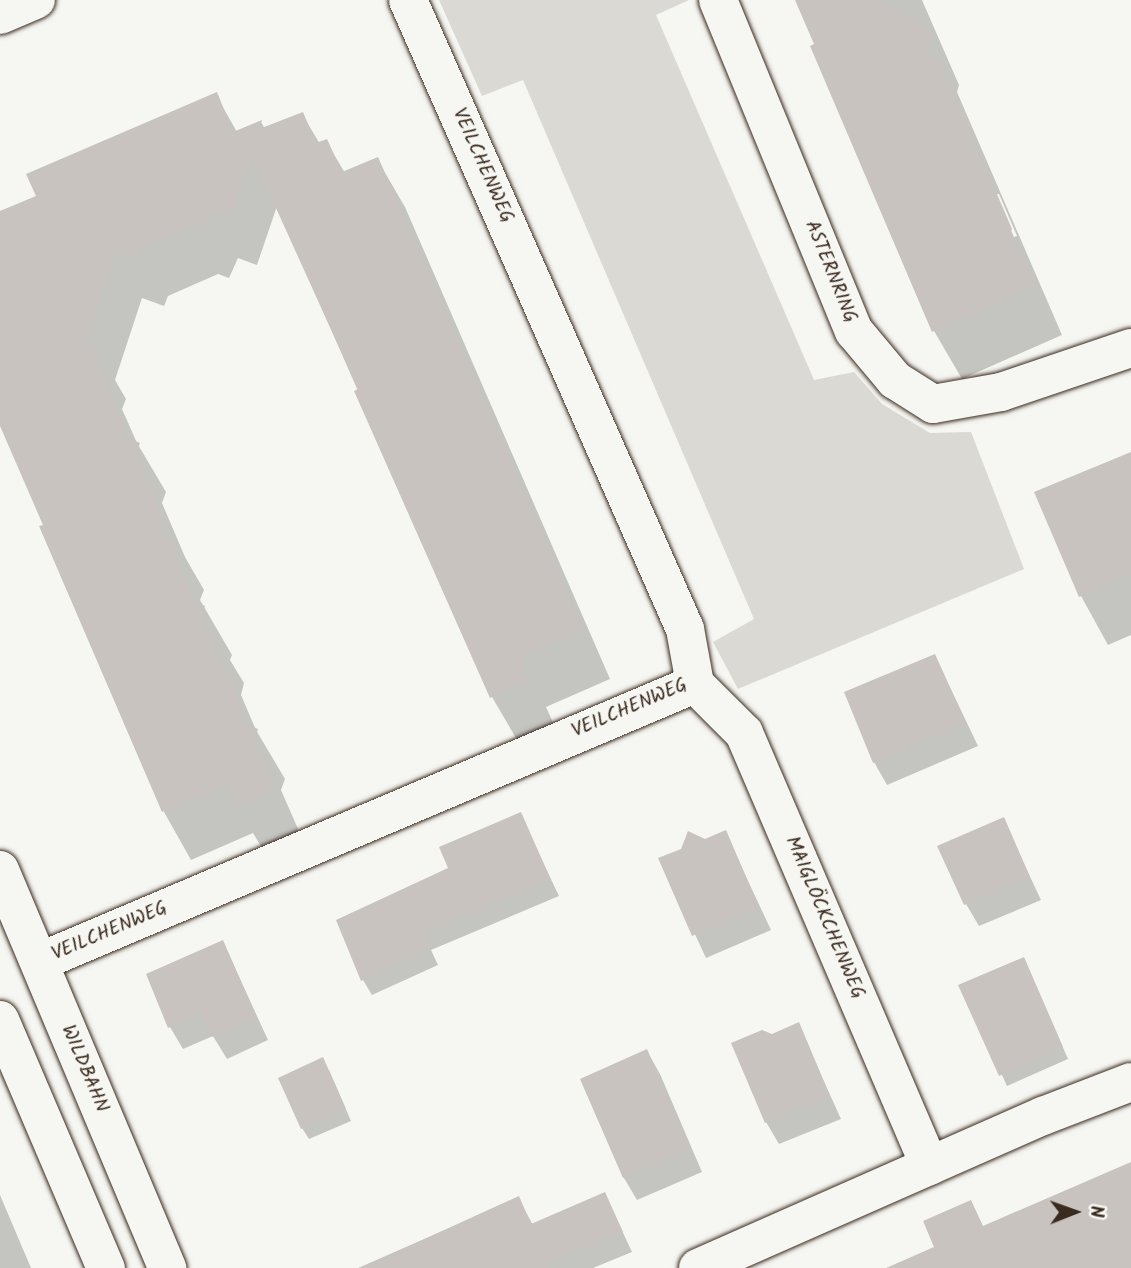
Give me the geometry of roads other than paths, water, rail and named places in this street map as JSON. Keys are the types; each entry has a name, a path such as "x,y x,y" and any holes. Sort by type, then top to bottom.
{"street":[{"path":"0,15 36,0"},
{"name":"VEILCHENWEG","path":"39,962 695,684 685,629 408,0"},
{"name":"ASTERNRING","path":"718,0 854,331 895,380 933,404 1001,392 1131,348"},
{"name":"MAIGLÖCKCHENWEG","path":"695,684 744,733 930,1166"},
{"name":"WILDBAHN","path":"0,870 167,1268"},
{"path":"64,1023 6,1034 106,1268"},
{"path":"698,1268 1043,1116 1131,1082"}]}
